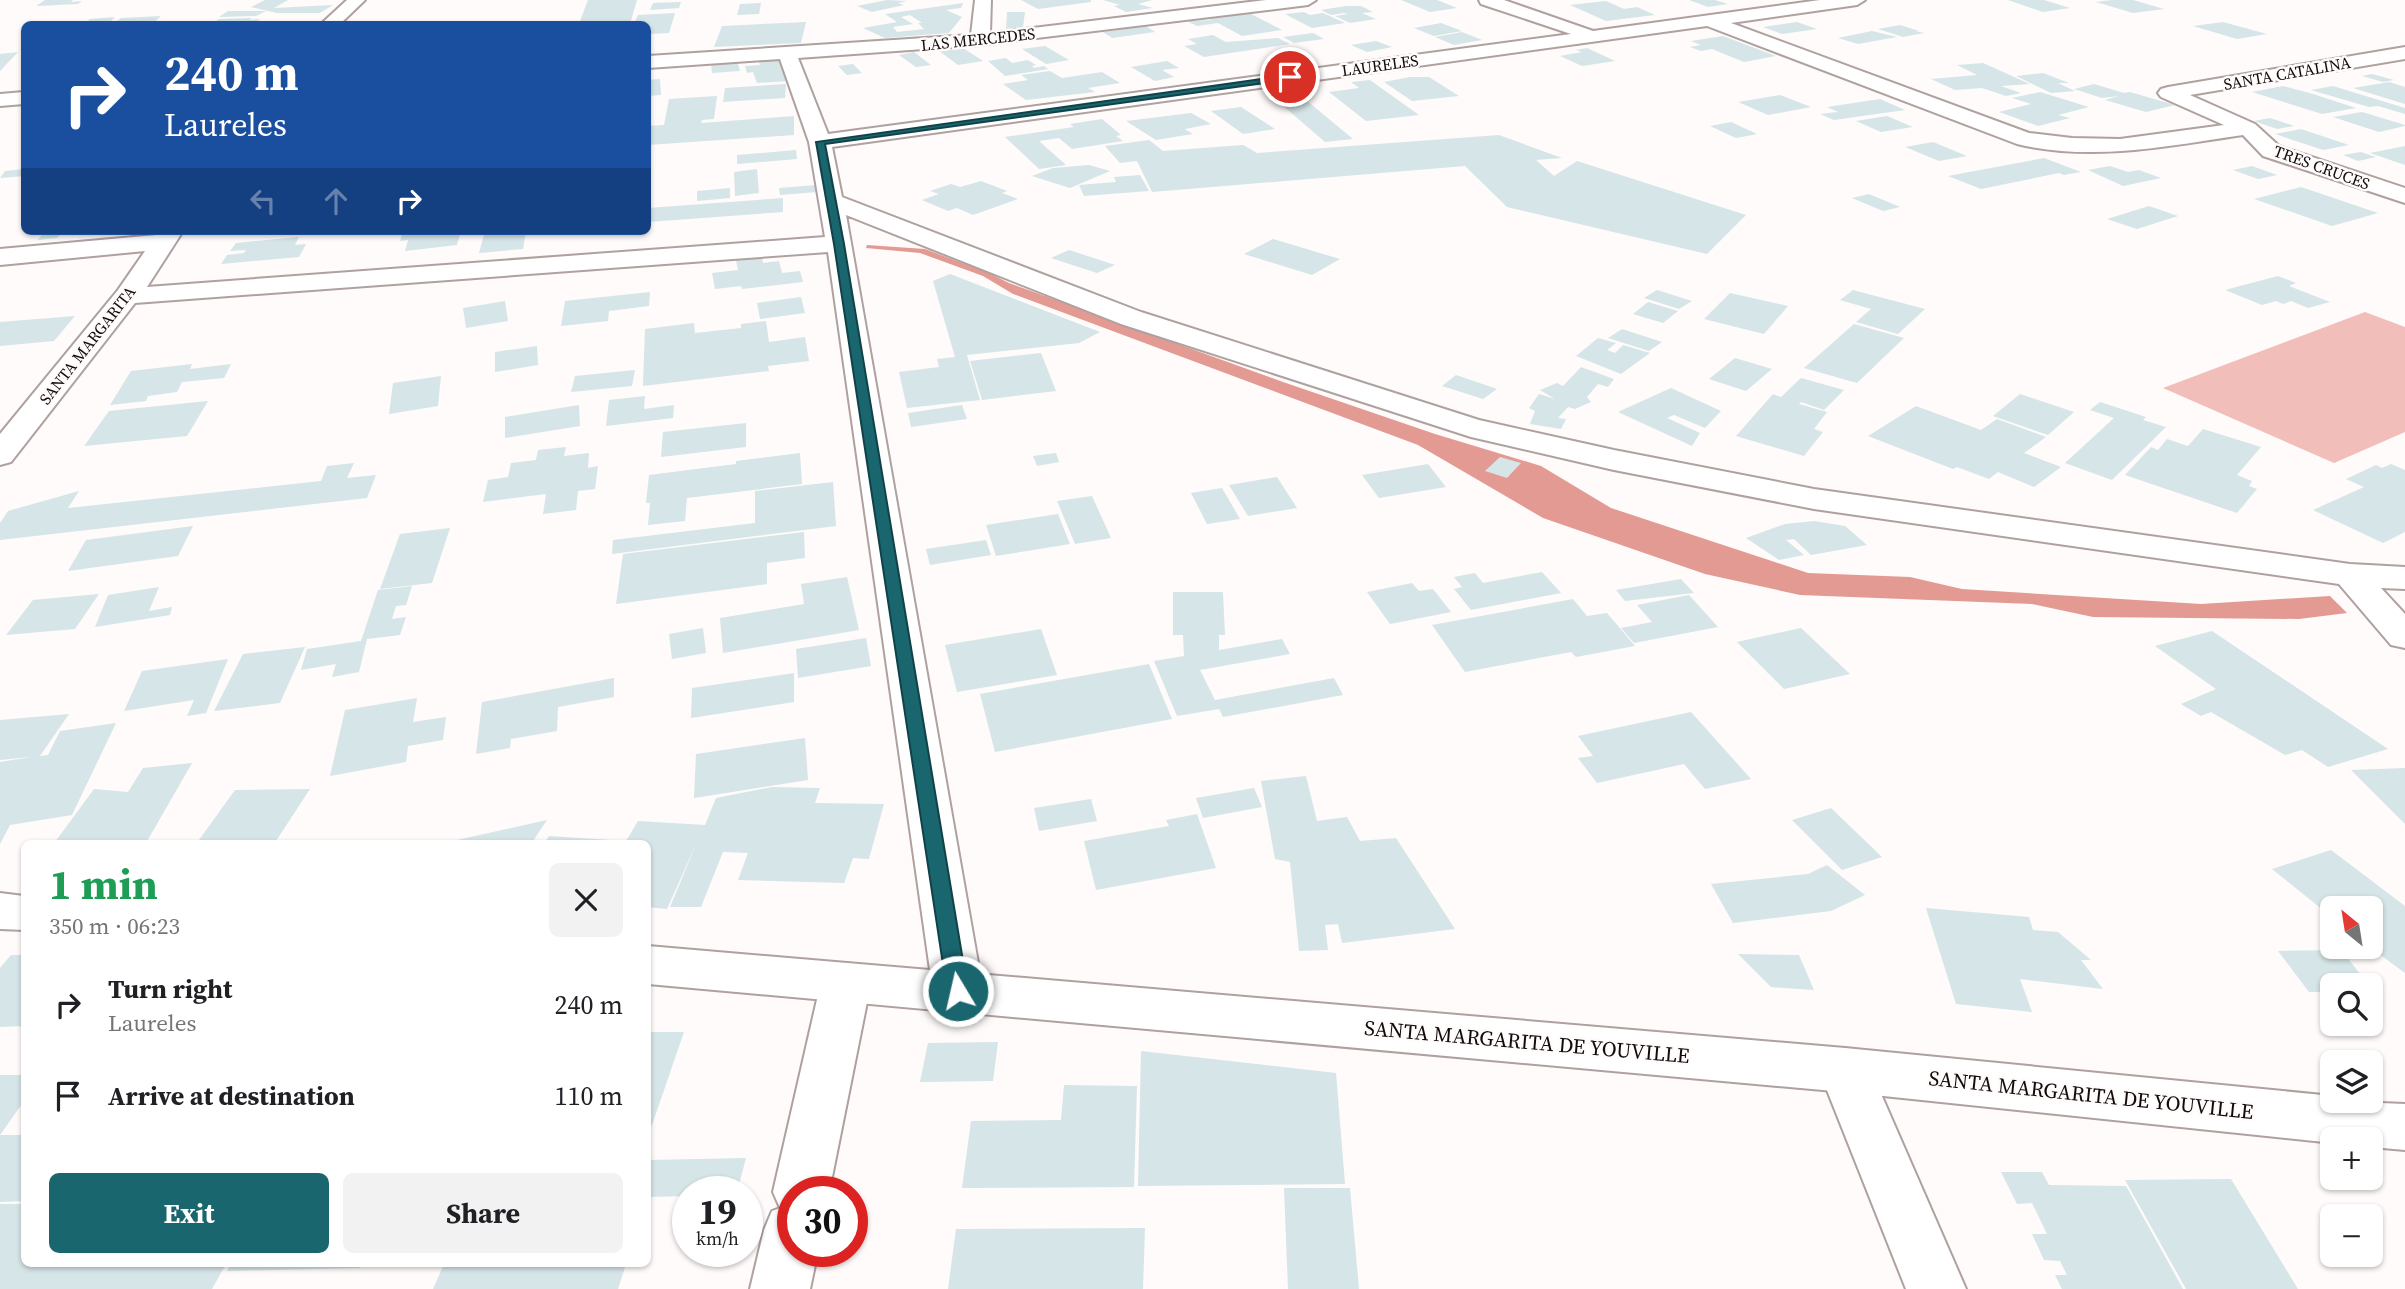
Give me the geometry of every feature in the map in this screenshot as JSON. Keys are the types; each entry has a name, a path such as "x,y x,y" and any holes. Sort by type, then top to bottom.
{"street":[{"path":"333,21 357,0"},
{"path":"980,40 983,0"},
{"name":"LAS MERCEDES","path":"651,62 788,55 980,40 1308,0"},
{"path":"1487,0 1595,35"},
{"name":"LAURELES","path":"820,142 1857,0"},
{"path":"1704,19 2025,139 2072,145 2120,146 2248,128"},
{"name":"SANTA CATALINA","path":"2168,93 2405,53"},
{"path":"788,55 820,142 839,244 958,991"},
{"name":"TRES CRUCES","path":"2168,93 2248,128 2271,150 2405,196"},
{"path":"0,100 21,98"},
{"path":"831,201 1131,318 1471,428 1614,460 1814,499 2350,575 2405,578"},
{"path":"0,257 167,236"},
{"name":"SANTA MARGARITA","path":"0,455 127,296 167,236"},
{"path":"127,296 839,244"},
{"path":"2350,575 2398,623"},
{"path":"0,911 21,913"},
{"name":"SANTA MARGARITA DE YOUVILLE","path":"651,965 1844,1070 2405,1128"},
{"path":"804,1176 846,982"},
{"path":"1844,1070 1936,1289"},
{"path":"780,1289 785,1267"}],"shaded area":[{"path":"867,245 925,249 1009,283 1283,382 1435,434 1541,466 1611,508 1808,573 1910,577 1962,589 2201,604 2330,596 2347,613 2299,619 2093,617 2032,604 1800,595 1705,574 1543,518 1418,445 1013,294 983,276 920,253 866,248"},
{"path":"2365,312 2405,327 2405,432 2334,463 2163,388"}],"building":[{"path":"45,0 82,1 78,4 36,6"},
{"path":"265,0 288,0 274,8 333,5 320,13 277,13 251,7"},
{"path":"588,0 637,0 631,21 580,21"},
{"path":"887,0 907,1 898,3 904,5 872,12 857,6"},
{"path":"1021,0 1091,0 1091,2 1038,9"},
{"path":"1103,0 1152,0 1138,4 1153,8 1126,12 1114,6 1120,5"},
{"path":"1401,0 1437,0 1457,8 1430,12"},
{"path":"1689,0 1715,0 1728,4 1708,7"},
{"path":"2008,0 2044,0 2070,8 2043,12"},
{"path":"2133,0 2164,9 2133,13 2096,2"},
{"path":"1606,1 1624,9 1637,7 1655,15 1606,21 1570,5"},
{"path":"681,2 679,8 650,10 653,3"},
{"path":"761,3 759,14 737,15 740,4"},
{"path":"963,3 961,8 946,10 962,17 949,33 885,38 863,28 897,22 885,14","holes":["910,15 922,23 918,23 924,29 897,32 893,27 913,24 901,17"]},
{"path":"1361,6 1373,12 1362,13 1376,19 1350,23 1335,16 1348,14 1331,15 1321,10"},
{"path":"228,11 266,11 256,16 219,17"},
{"path":"1007,12 1025,12 1023,27 1006,30"},
{"path":"1247,12 1282,30 1242,36 1218,23 1197,26 1187,21 1212,20 1207,18"},
{"path":"1304,12 1310,15 1323,13 1345,23 1312,28 1285,14"},
{"path":"675,13 669,33 651,34 651,21 635,21 638,15"},
{"path":"161,16 155,21 118,21 121,18"},
{"path":"115,17 111,21 88,21"},
{"path":"260,19 258,21 216,21"},
{"path":"806,22 801,43 714,47 722,26"},
{"path":"1797,22 1817,29 1782,34 1763,27"},
{"path":"2223,22 2267,34 2237,39 2193,26"},
{"path":"1441,23 1462,31 1434,36 1414,28"},
{"path":"1900,25 1924,33 1903,37 1878,29"},
{"path":"1146,26 1155,32 1112,38 1103,32"},
{"path":"1872,31 1897,37 1858,44 1838,38"},
{"path":"1462,32 1482,40 1454,45 1435,37"},
{"path":"1313,33 1324,39 1294,43 1283,37"},
{"path":"1213,35 1226,42 1278,38 1290,44 1204,57 1184,46 1197,44 1188,39"},
{"path":"1723,36 1776,56 1744,62 1712,49 1701,51 1690,47 1701,45 1691,41"},
{"path":"1376,41 1392,47 1367,52 1351,45"},
{"path":"1045,46 1069,60 1046,64 1022,49"},
{"path":"963,48 983,61 958,65 939,51"},
{"path":"1587,48 1615,61 1582,66 1560,56 1582,52 1576,50"},
{"path":"18,52 0,71 0,54"},
{"path":"914,52 931,65 916,67 899,55"},
{"path":"783,58 787,69 782,69 786,71 789,81 757,83 753,72 747,73 745,66 760,65 758,60"},
{"path":"1006,58 1012,63 1028,60 1036,65 1032,66 1034,68 1044,66 1048,69 1005,76 988,61"},
{"path":"737,61 740,71 712,73 711,63"},
{"path":"1167,61 1179,68 1162,70 1174,77 1155,81 1131,67"},
{"path":"1983,63 2030,84 2001,86 2021,93 2006,96 1982,88 1955,90 1931,79 1977,75 1957,65"},
{"path":"853,64 862,73 847,75 838,66"},
{"path":"1050,71 1062,78 1102,72 1120,83 1088,88 1095,92 1026,100 1003,84 1028,80 1021,75"},
{"path":"2043,73 2069,83 2058,83 2075,91 2051,93 2016,76"},
{"path":"2372,74 2394,80 2383,82 2362,76"},
{"path":"1429,77 1459,96 1412,101 1384,82"},
{"path":"660,79 661,95 651,96 651,80"},
{"path":"1370,80 1419,115 1366,121 1329,92 1359,88 1351,82"},
{"path":"2389,82 2405,87 2405,104 2353,88"},
{"path":"786,84 785,98 723,102 725,88"},
{"path":"2094,84 2175,105 2146,112 2105,100 2119,96 2102,98 2074,89"},
{"path":"2283,86 2356,108 2322,114 2252,92"},
{"path":"2333,86 2405,108 2405,114 2378,106 2369,107 2311,90"},
{"path":"1283,91 1290,96 1300,95 1353,139 1325,142 1267,92"},
{"path":"2040,92 2089,107 2058,115 2070,118 2038,126 1999,112 2031,104 2012,98"},
{"path":"1780,95 1811,107 1768,115 1738,102"},
{"path":"717,96 714,119 702,120 701,123 794,116 794,135 651,145 651,126 664,125 669,99"},
{"path":"1880,99 1905,110 1834,120 1820,114 1838,112 1827,107"},
{"path":"1241,107 1275,129 1243,134 1211,111"},
{"path":"2362,112 2405,126 2379,132 2333,117"},
{"path":"1191,113 1211,124 1185,129 1193,134 1156,140 1126,121"},
{"path":"1887,116 1913,127 1881,132 1856,121"},
{"path":"2270,118 2294,126 2277,129 2254,121"},
{"path":"1102,119 1121,135 1116,136 1123,141 1072,149 1059,138 1039,141 1066,165 1039,169 1005,137 1074,127 1070,124"},
{"path":"1731,122 1757,134 1736,138 1710,126"},
{"path":"2301,129 2349,145 2323,150 2275,134"},
{"path":"1499,135 1562,158 1536,160 1554,176 1577,161 1746,215 1707,254 1507,207 1465,166 1152,192 1137,161 1120,163 1105,146 1149,140 1163,151 1243,145 1257,153"},
{"path":"1933,142 1967,156 1939,161 1905,147"},
{"path":"2405,146 2405,165 2370,153"},
{"path":"796,150 797,159 737,164 737,155"},
{"path":"2361,152 2376,157 2358,161 2343,155"},
{"path":"2044,158 2081,172 2064,175 2059,173 1981,189 1948,176"},
{"path":"1089,165 1110,171 1070,188 1032,176 1053,168"},
{"path":"2110,166 2128,172 2139,170 2161,178 2123,186 2088,170"},
{"path":"2252,166 2277,175 2258,179 2233,170"},
{"path":"21,169 21,176 0,178 5,171"},
{"path":"757,169 759,193 735,196 734,172"},
{"path":"1140,175 1149,191 1084,196 1079,185 1116,182 1114,177"},
{"path":"981,181 1007,191 1002,193 1018,199 973,215 957,208 948,211 922,200 939,194 930,191 951,184 960,187"},
{"path":"816,185 817,192 780,195 779,188"},
{"path":"2301,187 2378,213 2332,226 2254,199"},
{"path":"730,188 730,198 697,201 697,191"},
{"path":"1869,194 1900,207 1883,211 1852,198"},
{"path":"783,198 783,212 651,222 651,208"},
{"path":"2149,206 2178,216 2137,229 2107,219"},
{"path":"42,235 60,235 57,238 37,240"},
{"path":"402,235 460,235 457,245 405,251 408,240 400,241"},
{"path":"484,235 525,235 523,249 479,253"},
{"path":"299,237 295,245 306,244 299,257 221,264 227,255 244,253 246,250 230,251 236,243"},
{"path":"1273,239 1340,259 1312,275 1244,254"},
{"path":"1069,250 1115,265 1097,273 1051,258"},
{"path":"761,252 763,263 779,261 782,273 800,271 803,282 742,289 741,286 715,289 712,273 738,270 735,255"},
{"path":"950,274 1100,332 1079,343 967,355 980,400 907,408 899,372 939,367 937,359 955,357 933,281"},
{"path":"2278,276 2296,283 2289,286 2330,302 2308,308 2291,301 2262,305 2225,290"},
{"path":"1657,290 1692,301 1679,309 1644,298"},
{"path":"1853,290 1925,309 1898,334 1856,322 1871,309 1840,300"},
{"path":"650,292 649,306 609,311 608,321 561,326 565,301"},
{"path":"1730,293 1788,306 1764,334 1704,319"},
{"path":"801,297 805,313 760,319 757,303"},
{"path":"505,301 508,321 466,328 463,308"},
{"path":"1648,302 1678,311 1663,323 1633,314"},
{"path":"75,316 54,341 0,346 0,322"},
{"path":"766,321 769,342 805,337 809,361 768,366 769,371 643,386 645,329 694,323 695,333 741,328 741,324"},
{"path":"1854,324 1904,338 1857,383 1804,368"},
{"path":"1622,329 1662,342 1649,351 1608,338"},
{"path":"1598,338 1616,343 1607,350 1615,353 1623,345 1650,353 1621,374 1576,356"},
{"path":"537,346 538,365 495,372 495,352"},
{"path":"1041,353 1056,391 982,400 970,361"},
{"path":"1735,358 1772,369 1746,391 1709,379"},
{"path":"192,364 190,369 231,364 224,378 182,382 177,392 148,396 146,401 110,405 131,371"},
{"path":"1581,367 1614,379 1608,387 1598,384 1587,397 1591,402 1575,409 1568,407 1558,418 1566,419 1561,429 1530,424 1535,411 1529,408 1539,394 1555,399 1540,390 1557,383 1563,386"},
{"path":"635,370 632,386 571,392 575,376"},
{"path":"1456,375 1497,389 1483,399 1442,386"},
{"path":"441,376 438,406 389,414 393,383"},
{"path":"1801,378 1844,390 1824,410 1801,402 1799,404 1827,412 1814,429 1823,432 1804,456 1736,436 1773,394 1781,397"},
{"path":"1671,388 1721,411 1705,428 1674,415 1667,418 1700,433 1692,446 1618,412"},
{"path":"2020,394 2074,412 2048,435 1993,416"},
{"path":"645,396 644,409 674,405 673,418 606,426 609,400"},
{"path":"208,401 187,436 84,446 109,411"},
{"path":"2100,402 2146,417 2143,420 2166,427 2112,480 2065,463 2114,418 2090,410"},
{"path":"579,405 580,426 505,438 505,417"},
{"path":"962,405 967,419 911,427 908,413"},
{"path":"1916,406 1981,430 1997,419 2046,437 2024,453 2061,467 2034,487 1998,472 1989,479 1957,467 1953,469 1868,436"},
{"path":"746,423 746,447 661,457 663,432"},
{"path":"2203,429 2261,447 2237,475 2252,481 2249,486 2257,489 2237,513 2125,475 2151,447 2158,450 2167,439 2188,446"},
{"path":"566,447 564,456 589,453 588,468 598,466 595,489 578,491 576,510 543,514 546,494 483,502 488,480 508,477 511,463 536,460 538,450"},
{"path":"800,453 802,484 687,498 685,521 648,525 650,503 646,503 649,475"},
{"path":"1056,453 1059,462 1037,466 1033,456"},
{"path":"1500,457 1521,463 1507,478 1485,471"},
{"path":"354,463 347,478 376,475 367,498 0,540 0,523 8,511 79,491 68,508 321,481 327,466"},
{"path":"1428,464 1446,487 1379,498 1362,475"},
{"path":"2391,464 2405,470 2405,532 2383,543 2313,510 2364,487 2346,479 2376,465 2382,468"},
{"path":"1277,477 1297,508 1248,516 1229,485"},
{"path":"833,482 836,526 612,554 613,540 755,523 755,491"},
{"path":"1222,488 1240,519 1207,524 1191,493"},
{"path":"1092,496 1111,538 1075,544 1057,501"},
{"path":"1058,514 1070,544 996,556 986,525"},
{"path":"1814,521 1845,526 1867,545 1811,555 1794,539 1786,540 1804,555 1779,560 1746,538 1785,524"},
{"path":"193,526 178,556 68,571 86,540"},
{"path":"450,528 432,583 380,589 400,534"},
{"path":"804,532 805,558 767,563 767,584 616,604 623,554"},
{"path":"986,540 991,555 930,565 926,549"},
{"path":"1542,572 1561,593 1471,610 1454,589 1462,587 1454,577 1475,573 1483,583"},
{"path":"847,577 859,630 723,653 720,618 804,604 801,584"},
{"path":"1681,579 1694,593 1625,601 1616,590"},
{"path":"1412,583 1419,591 1433,589 1451,612 1390,624 1367,592"},
{"path":"412,586 406,605 396,606 392,619 406,617 400,635 367,639 359,672 332,677 336,664 301,670 307,649 361,641 378,590"},
{"path":"159,587 149,611 172,607 170,615 95,627 108,595"},
{"path":"1173,592 1223,592 1225,635 1219,635 1219,650 1282,639 1290,654 1200,670 1215,700 1334,678 1343,695 1223,717 1219,709 1177,716 1154,661 1184,656 1183,635 1173,635"},
{"path":"99,594 75,629 6,635 33,600"},
{"path":"1689,595 1718,627 1634,643 1621,628 1652,622 1637,605"},
{"path":"1573,599 1587,616 1607,613 1635,646 1576,657 1571,652 1465,672 1432,625"},
{"path":"703,628 706,653 672,659 669,634"},
{"path":"1801,628 1850,674 1784,689 1737,642"},
{"path":"1041,629 1057,675 957,692 945,645"},
{"path":"2212,631 2388,749 2328,767 2302,750 2285,755 2211,712 2201,716 2181,704 2216,689 2155,646"},
{"path":"866,638 871,666 798,678 796,649"},
{"path":"305,647 280,703 214,711 243,654"},
{"path":"228,659 206,713 187,716 194,700 124,711 142,671"},
{"path":"1149,664 1172,719 995,752 980,694"},
{"path":"794,673 794,702 691,718 692,688"},
{"path":"614,678 614,697 558,707 557,731 511,739 510,748 476,754 482,702"},
{"path":"417,698 413,722 446,717 443,740 408,746 406,762 330,776 345,710"},
{"path":"1691,712 1751,779 1705,789 1684,764 1597,783 1578,758 1593,756 1578,736"},
{"path":"69,714 40,756 48,755 60,731 116,723 72,815 10,825 0,844 0,762 31,757 0,760 0,720"},
{"path":"805,738 808,780 694,798 696,754"},
{"path":"192,763 148,840 56,840 94,789 128,792 143,768"},
{"path":"2405,768 2405,824 2351,770"},
{"path":"1306,776 1317,821 1347,817 1360,841 1396,838 1455,929 1342,943 1338,924 1325,925 1328,950 1299,951 1290,862 1275,859 1261,781"},
{"path":"772,787 820,788 815,803 884,804 869,859 853,858 844,883 738,880 748,853 723,852 701,907 670,907 697,842 667,909 651,907 651,840 627,840 638,821 705,825 716,798"},
{"path":"1254,788 1262,807 1203,818 1196,798"},
{"path":"310,789 277,840 199,840 235,790"},
{"path":"1091,799 1097,821 1039,831 1034,808"},
{"path":"1831,808 1882,857 1842,870 1792,820"},
{"path":"1197,814 1216,868 1096,890 1084,841 1169,826 1166,820"},
{"path":"547,820 534,840 457,840"},
{"path":"549,836 611,840 546,840"},
{"path":"2331,850 2405,906 2405,973 2384,958 2384,896 2320,896 2320,908 2272,869"},
{"path":"1827,865 1865,895 1831,911 1733,923 1711,884 1808,874"},
{"path":"1926,908 2029,917 2033,930 2058,932 2091,960 2081,960 2103,989 2020,979 2032,1012 1956,1004"},
{"path":"2320,950 2320,959 2348,959 2359,973 2320,973 2320,992 2309,992 2278,951"},
{"path":"1738,954 1799,955 1814,990 1771,987"},
{"path":"11,955 21,955 21,1026 0,1027 0,968"},
{"path":"651,1032 684,1032 652,1125"},
{"path":"998,1042 993,1081 920,1082 928,1043"},
{"path":"1141,1051 1336,1073 1345,1184 1138,1186"},
{"path":"0,1075 21,1075 21,1105 0,1135"},
{"path":"1064,1085 1137,1086 1134,1187 962,1188 971,1121 1061,1120"},
{"path":"0,1135 21,1135 21,1201 0,1202"},
{"path":"746,1158 741,1176 672,1176 672,1196 651,1197 651,1160"},
{"path":"2001,1172 2042,1172 2049,1185 2126,1186 2183,1289 2062,1289 2055,1275 2067,1275 2060,1261 2044,1260 2032,1234 2047,1234 2032,1203 2017,1204"},
{"path":"2231,1179 2298,1289 2186,1289 2125,1180"},
{"path":"1284,1188 1350,1188 1359,1289 1288,1289"},
{"path":"0,1204 21,1204 21,1267 224,1267 212,1289 0,1289"},
{"path":"1145,1228 1143,1289 948,1289 956,1229"},
{"path":"229,1267 361,1267 360,1268 227,1271"},
{"path":"443,1267 625,1267 618,1289 433,1289"}],"route":[{"path":"958,991 839,244 820,142 1290,77"}]}
